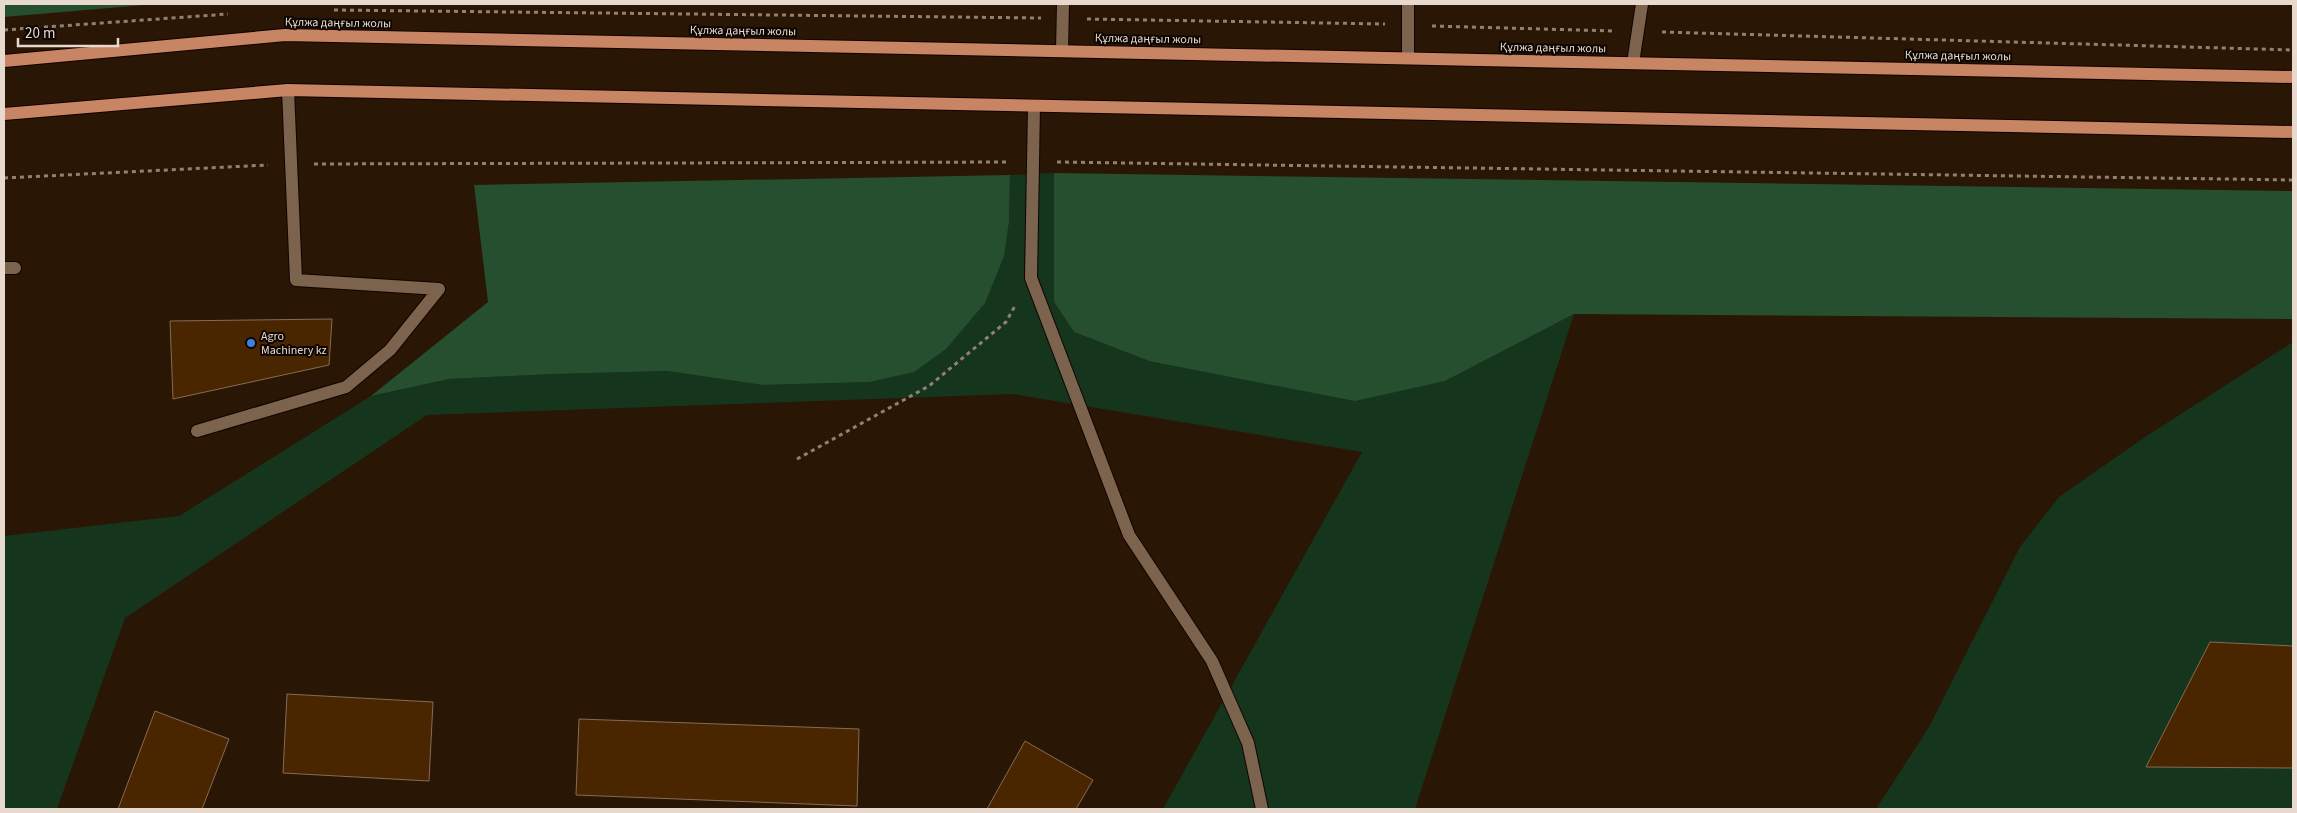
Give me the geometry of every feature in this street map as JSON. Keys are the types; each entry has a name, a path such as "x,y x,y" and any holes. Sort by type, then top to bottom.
{"main road":[{"name":"Құлжа даңғыл жолы","path":"4,61 285,35 2293,77"},
{"path":"4,114 288,90 2293,132"}],"lane":[{"path":"1062,51 1064,4"},
{"path":"1408,4 1408,58"},
{"path":"1634,63 1642,4"},
{"path":"197,431 346,387 390,350 439,289 296,280 288,90"},
{"path":"1034,106 1031,278 1129,535 1212,661 1228,697 1248,743 1262,809"}],"path":[{"path":"325,10 1063,18 1408,25 2293,50"},
{"path":"4,30 238,14"},
{"path":"4,178 291,164 1034,162 2293,180"},
{"path":"797,459 929,386 1006,322 1031,278"}],"green space":[{"path":"4,4 156,4 4,17"},
{"path":"1054,173 1054,302 1074,332 1149,361 1445,381 1574,314 1415,809 1163,809 1362,452 1013,394 427,415 125,618 57,809 4,809 4,536 179,516 371,396 449,379 667,371 763,385 869,382 1009,221 1010,175"},
{"path":"1054,173 2293,191 2293,319 1574,314 1445,381 1355,401 1149,361 1074,332 1054,302"},
{"path":"1010,175 1009,221 1004,256 985,303 946,349 914,372 869,382 763,385 667,371 553,374 449,379 371,396 488,302 474,185"},
{"path":"2293,342 2293,809 1876,809 1929,727 2020,547 2059,497 2145,437"}],"building":[{"name":"Agro Machinery kz","path":"332,319 329,365 173,399 170,321"},
{"path":"2210,642 2293,646 2293,768 2146,767"},
{"path":"287,694 433,702 429,781 283,773"},
{"path":"155,711 229,739 202,809 118,809"},
{"path":"579,719 859,729 857,806 576,795"},
{"path":"1025,741 1093,780 1076,809 987,809"}],"place":[{"name":"Agro Machinery kz","path":"251,343"}]}
